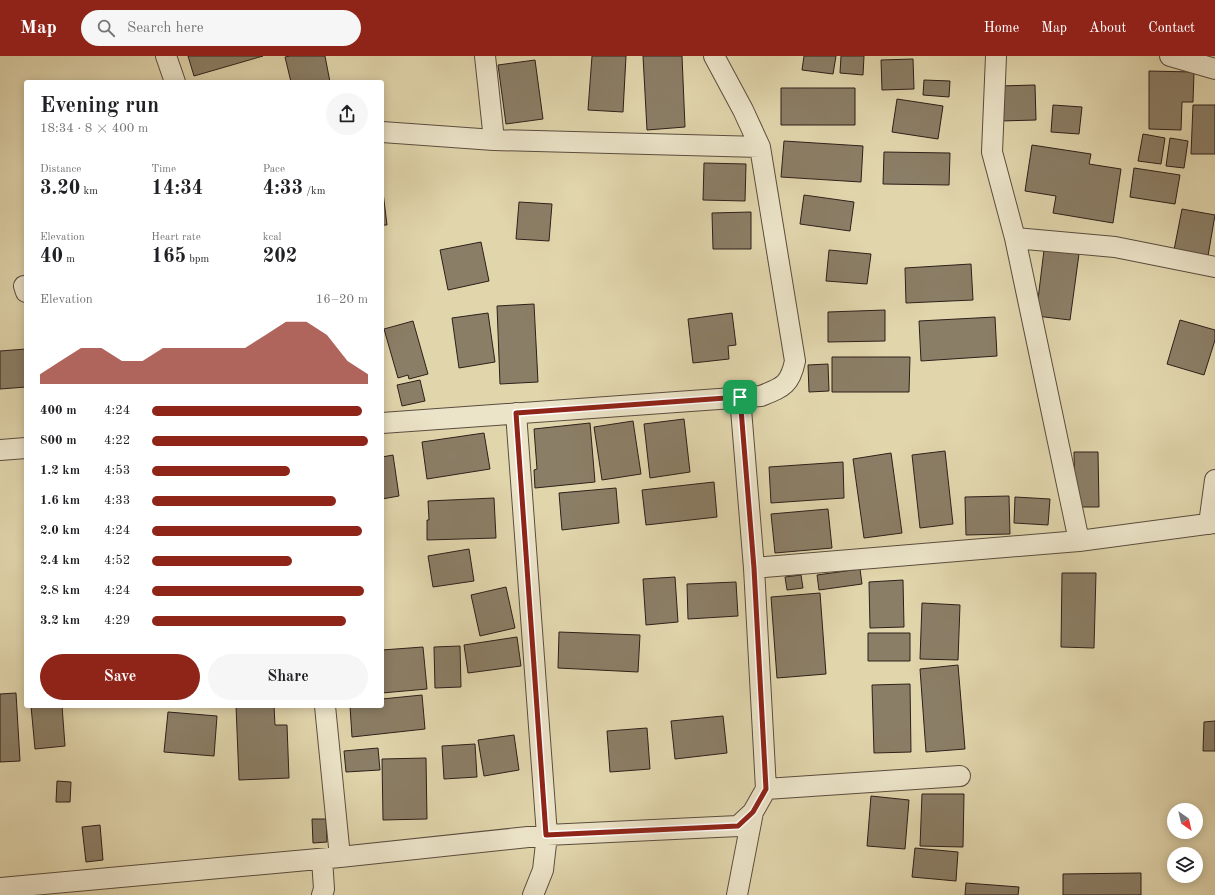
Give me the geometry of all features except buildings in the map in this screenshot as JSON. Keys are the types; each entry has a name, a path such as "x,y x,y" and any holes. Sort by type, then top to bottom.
{"street":[{"path":"166,56 174,80"},
{"path":"486,56 494,140"},
{"path":"384,423 761,396 781,388 792,374 795,361 760,147 743,110 714,56"},
{"path":"996,56 992,152 1015,238 1079,541"},
{"path":"1170,56 1215,69"},
{"path":"384,132 494,140 760,147"},
{"path":"1015,238 1114,247 1215,267"},
{"path":"0,888 331,858 546,835 738,826 753,812 766,789 754,568 740,397"},
{"path":"516,413 546,835 543,870 533,895"},
{"path":"0,450 24,448"},
{"path":"754,568 1079,541 1212,524 1215,480"},
{"path":"322,895 331,858 324,708"},
{"path":"766,789 960,776"},
{"path":"737,895 753,812"}],"route":[{"path":"740,397 754,568 766,789 753,812 738,826 546,835 516,413 740,397"}]}
